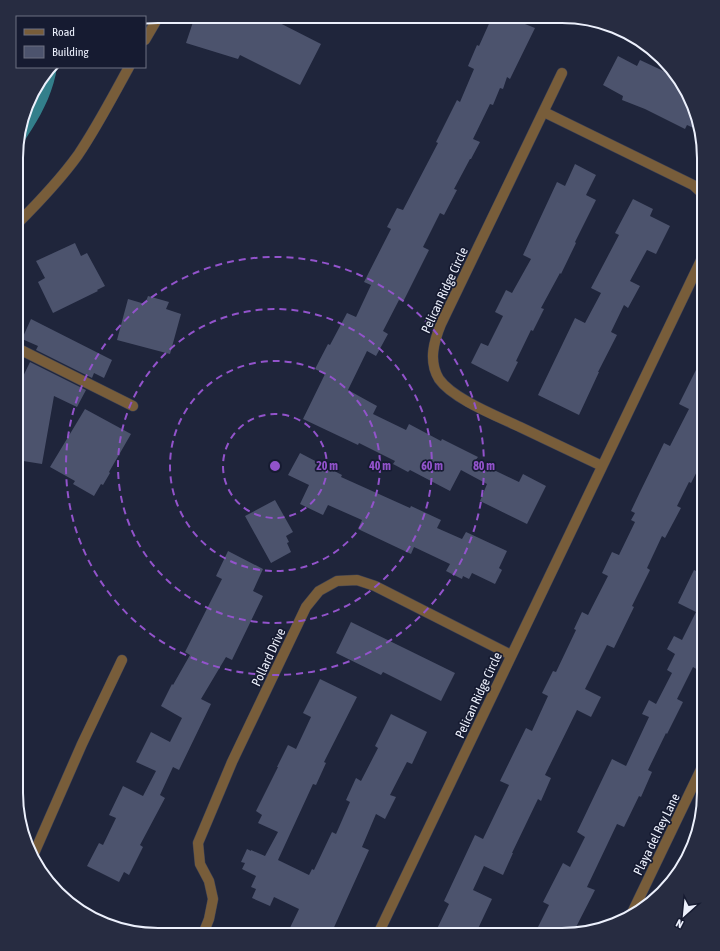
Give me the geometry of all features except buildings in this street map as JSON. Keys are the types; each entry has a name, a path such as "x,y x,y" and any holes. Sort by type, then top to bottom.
{"street":[{"path":"146,38 155,23"},
{"path":"23,218 40,201 79,154 128,68"},
{"name":"Pelican Ridge Circle","path":"562,73 441,324 434,342 433,361 439,379 453,393 488,412 602,466"},
{"path":"544,112 692,185 697,189"},
{"name":"Pelican Ridge Circle","path":"381,928 697,269"},
{"path":"23,351 133,406"},
{"name":"Pollard Drive","path":"206,928 210,919 213,899 209,881 200,864 198,843 232,762 299,621 306,607 319,591 337,581 357,580 369,584 511,655"},
{"path":"36,850 82,744 122,660"},
{"name":"Playa del Rey Lane","path":"635,906 697,778"}],"shaded area":[{"path":"57,69 54,83 48,99 24,142 33,106 41,90"}]}
